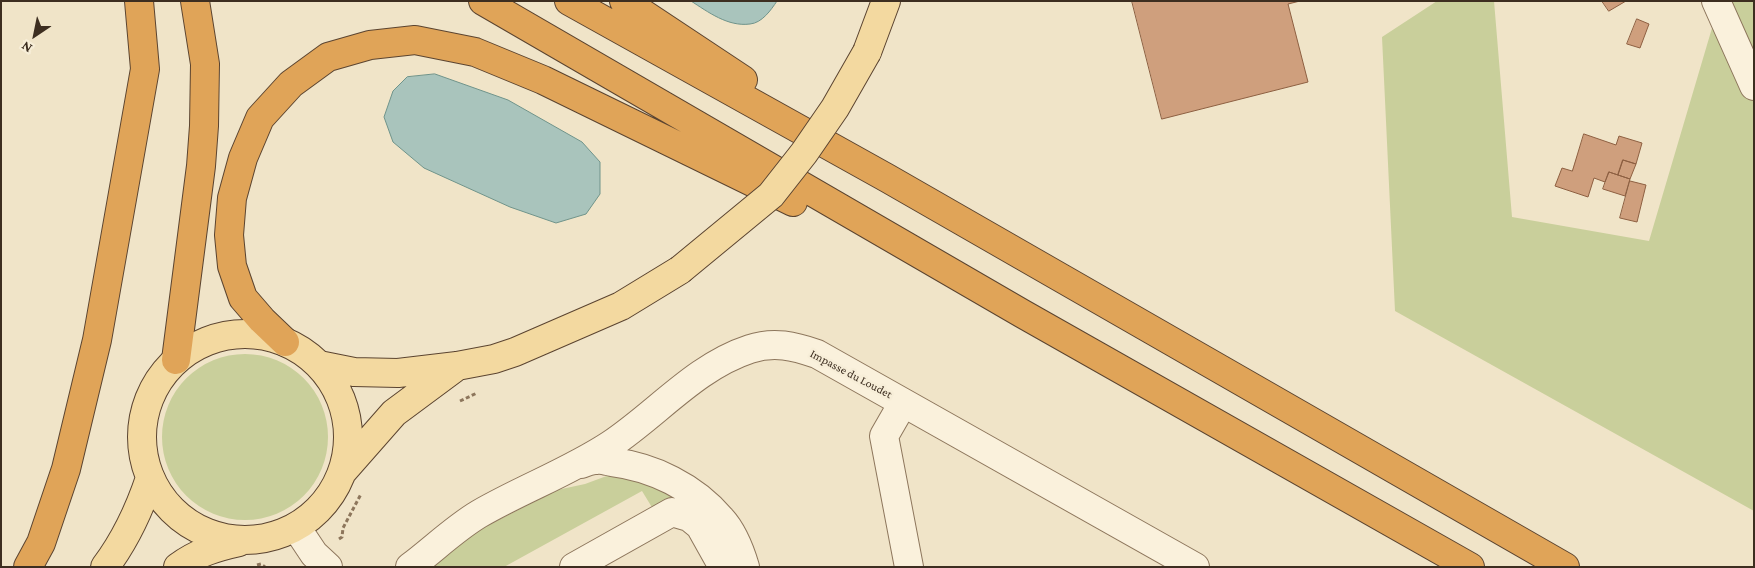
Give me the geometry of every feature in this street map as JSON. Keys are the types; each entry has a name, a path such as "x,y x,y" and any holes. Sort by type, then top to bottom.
{"highway":[{"path":"28,567 41,543 66,468 97,340 145,69 139,1"},
{"path":"176,360 202,166 204,64 195,1"},
{"path":"483,1 1023,314 1470,567"},
{"path":"569,1 887,178 1565,567"},
{"path":"624,1 694,46 887,178"},
{"path":"285,342 262,320 244,298 232,266 228,235 232,198 243,158 260,118 291,84 328,57 370,45 415,40 475,52 544,80 1023,314"}],"main road":[{"path":"320,365 354,372 398,373 457,366 494,359 515,352 621,306 680,270 771,195 804,153 830,116 867,52 886,1"},
{"path":"178,567 207,550 243,540 271,537 296,527 316,512 332,493 343,471 349,443 346,414 336,388 320,365 304,352 285,342 266,335 242,333 218,337 196,346 176,360 159,379 147,402 142,428 143,454 150,478 160,496 188,523 205,532 224,538 243,540"},
{"path":"343,471 394,413 457,366"},
{"path":"105,567 116,552 137,515 150,478"}],"street":[{"path":"1716,1 1754,86"},
{"name":"Impasse du Loudet","path":"410,567 458,527 480,513 608,447 630,432 687,384 727,359 764,345 782,344 817,354 1195,567"},
{"path":"903,403 884,436 909,567"},
{"path":"573,466 597,460 630,464 649,470 691,491 722,520 740,552 745,567"},
{"path":"574,567 672,512 689,517 700,526 723,567"},
{"path":"296,527 321,560"}],"path":[{"path":"321,560 342,537 343,528 362,493"}],"green space":[{"path":"1437,1 1494,1 1512,217 1649,241 1720,1 1754,1 1754,511 1395,311 1382,37"},
{"path":"253,354 269,357 284,363 304,378 322,405 327,421 327,453 322,469 304,496 284,511 269,517 237,520 221,517 206,511 181,490 171,476 165,461 162,429 165,413 171,398 192,373 206,363 221,357"},
{"path":"628,472 687,498 653,509 642,491 504,567 433,567 473,533 557,490 585,484 612,474"}],"water":[{"path":"691,1 777,1 766,16 754,23 742,24 719,18"},
{"path":"435,74 508,100 582,142 600,162 600,194 586,214 556,223 510,207 424,168 393,142 384,117 393,91 407,77"}],"building":[{"path":"1132,1 1300,1 1288,4 1308,82 1162,119"},
{"path":"1602,1 1626,1 1609,11"},
{"path":"1637,19 1649,24 1640,48 1627,44"},
{"path":"1584,134 1616,145 1619,136 1642,143 1636,164 1623,160 1618,175 1609,172 1605,182 1594,178 1588,197 1555,186 1562,168 1572,171"},
{"path":"1623,160 1636,164 1630,179 1618,175"},
{"path":"1609,172 1630,179 1625,196 1603,189"},
{"path":"1630,181 1646,185 1637,222 1620,218"}]}
